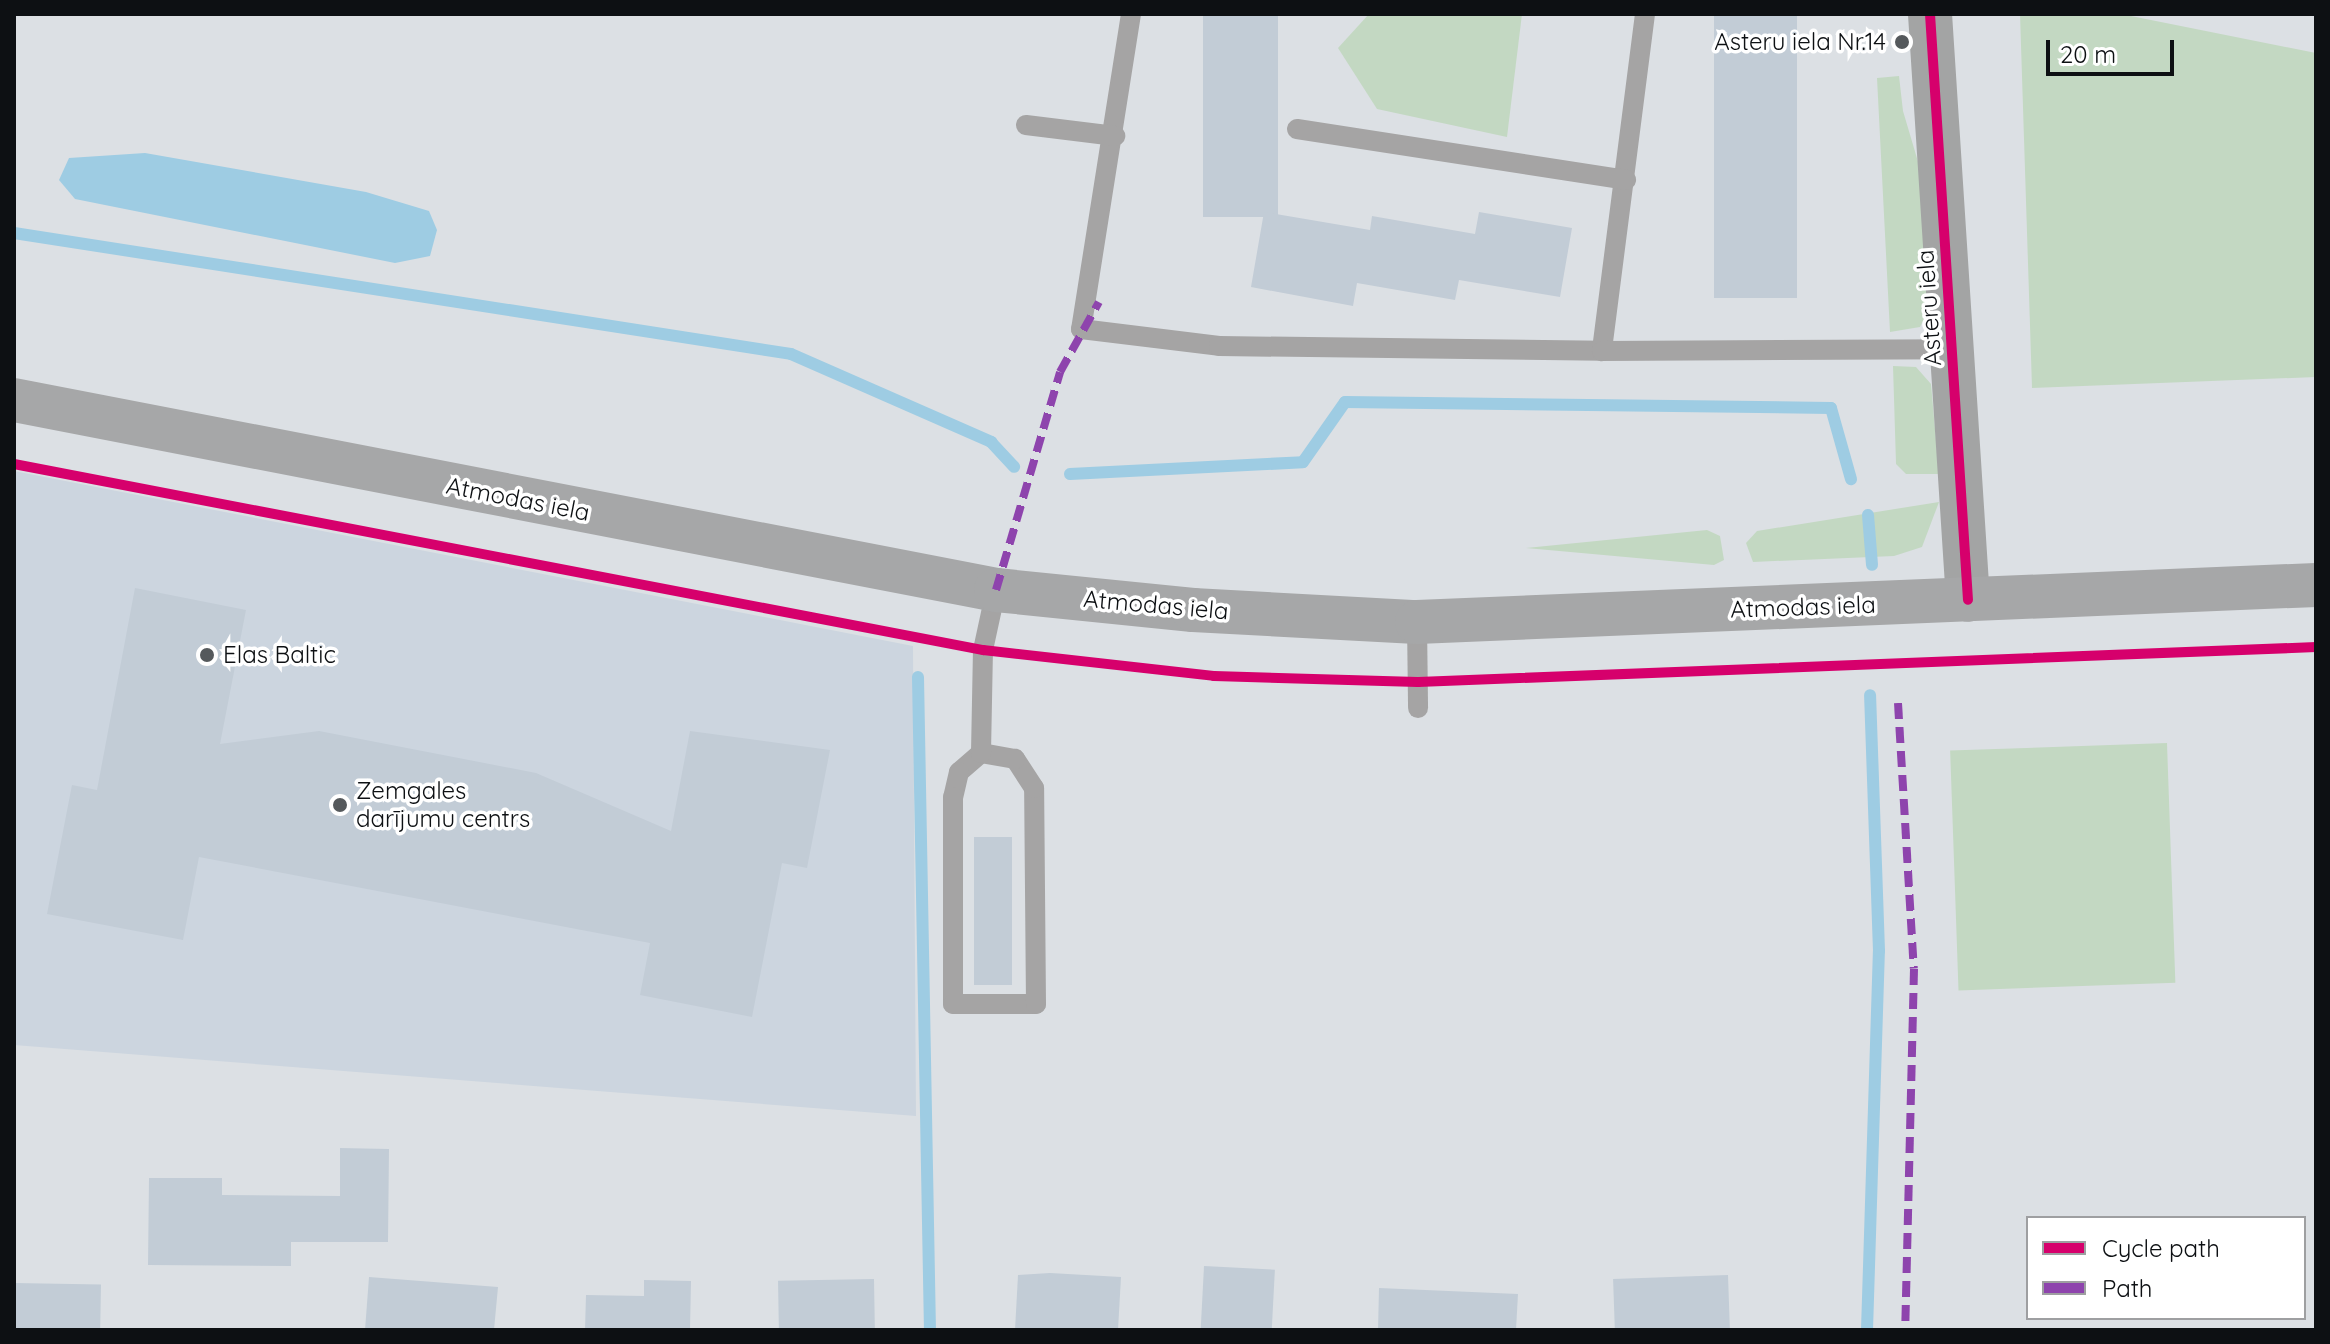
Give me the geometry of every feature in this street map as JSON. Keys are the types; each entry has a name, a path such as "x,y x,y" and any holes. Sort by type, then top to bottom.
{"main road":[{"name":"Atmodas iela","path":"14,400 996,590 1193,610 1417,622 2316,585"}],"street":[{"name":"Asteru iela","path":"1930,14 1968,600"}],"lane":[{"path":"1131,14 1115,136 1081,329 1219,346 1602,351 1952,349"},
{"path":"1602,351 1645,14"},
{"path":"1026,125 1115,136"},
{"path":"1297,129 1626,180"},
{"path":"981,753 1015,759 1034,788 1036,1004 953,1004 953,797 959,772 981,753 983,650 996,590"},
{"path":"1417,622 1418,708"}],"shaded area":[{"path":"14,471 913,646 916,1116 14,1045"}],"green space":[{"path":"1369,14 1522,14 1507,137 1377,109 1338,48"},
{"path":"2020,14 2121,14 2316,53 2316,377 2032,388"},
{"path":"1899,76 1903,111 1924,182 1929,309 1920,327 1890,332 1877,78"},
{"path":"1893,366 1916,367 1931,384 1939,474 1906,474 1896,464"},
{"path":"1939,502 1922,547 1894,556 1753,562 1746,543 1757,531"},
{"path":"1707,530 1720,536 1724,560 1714,565 1526,548"},
{"path":"2167,743 2175,983 1959,990 1950,751"}],"water":[{"path":"145,153 366,192 429,211 437,230 430,256 395,263 75,199 59,180 69,158"}],"building":[{"path":"1203,14 1278,14 1278,217 1203,217"},
{"path":"1714,14 1797,14 1797,298 1714,298"},
{"path":"1264,212 1370,230 1372,216 1475,234 1479,212 1572,228 1560,297 1459,280 1455,300 1357,283 1353,306 1251,287"},
{"name":"Zemgales darījumu centrs","path":"135,588 246,610 220,744 319,731 536,773 671,831 690,731 830,750 807,868 782,863 752,1017 640,995 650,943 199,857 183,940 47,914 72,785 97,790"},
{"path":"974,837 1012,837 1012,985 974,985"},
{"path":"340,1148 389,1149 388,1242 291,1242 291,1266 148,1265 149,1178 222,1178 222,1195 340,1196"},
{"path":"1204,1266 1275,1270 1272,1330 1201,1330"},
{"path":"1050,1273 1121,1277 1118,1330 1015,1330 1018,1275"},
{"path":"1728,1275 1730,1330 1615,1330 1613,1279"},
{"path":"369,1277 498,1287 494,1330 365,1330"},
{"path":"874,1279 875,1330 779,1330 778,1281"},
{"path":"644,1280 691,1281 690,1330 585,1330 586,1295 644,1296"},
{"path":"14,1283 101,1285 100,1330 14,1330"},
{"path":"1379,1288 1518,1294 1516,1330 1378,1330"}],"waterway":[{"path":"14,233 791,354 991,442 1014,467"},
{"path":"1070,474 1303,462 1345,402 1831,408 1851,479"},
{"path":"1868,515 1872,565"},
{"path":"918,677 930,1330"},
{"path":"1867,1330 1879,951 1870,695"}],"marked path":[{"path":"996,590 1060,372 1099,302"},
{"path":"1898,703 1914,969 1905,1330"}],"cycle path":[{"path":"1930,14 1968,600"},
{"path":"14,464 983,650 1214,676 1418,682 2316,647"}],"place":[{"name":"Asteru iela Nr.14","path":"1902,42"},
{"name":"Elas Baltic","path":"207,655"},
{"name":"Zemgales darījumu centrs","path":"340,805"}]}
